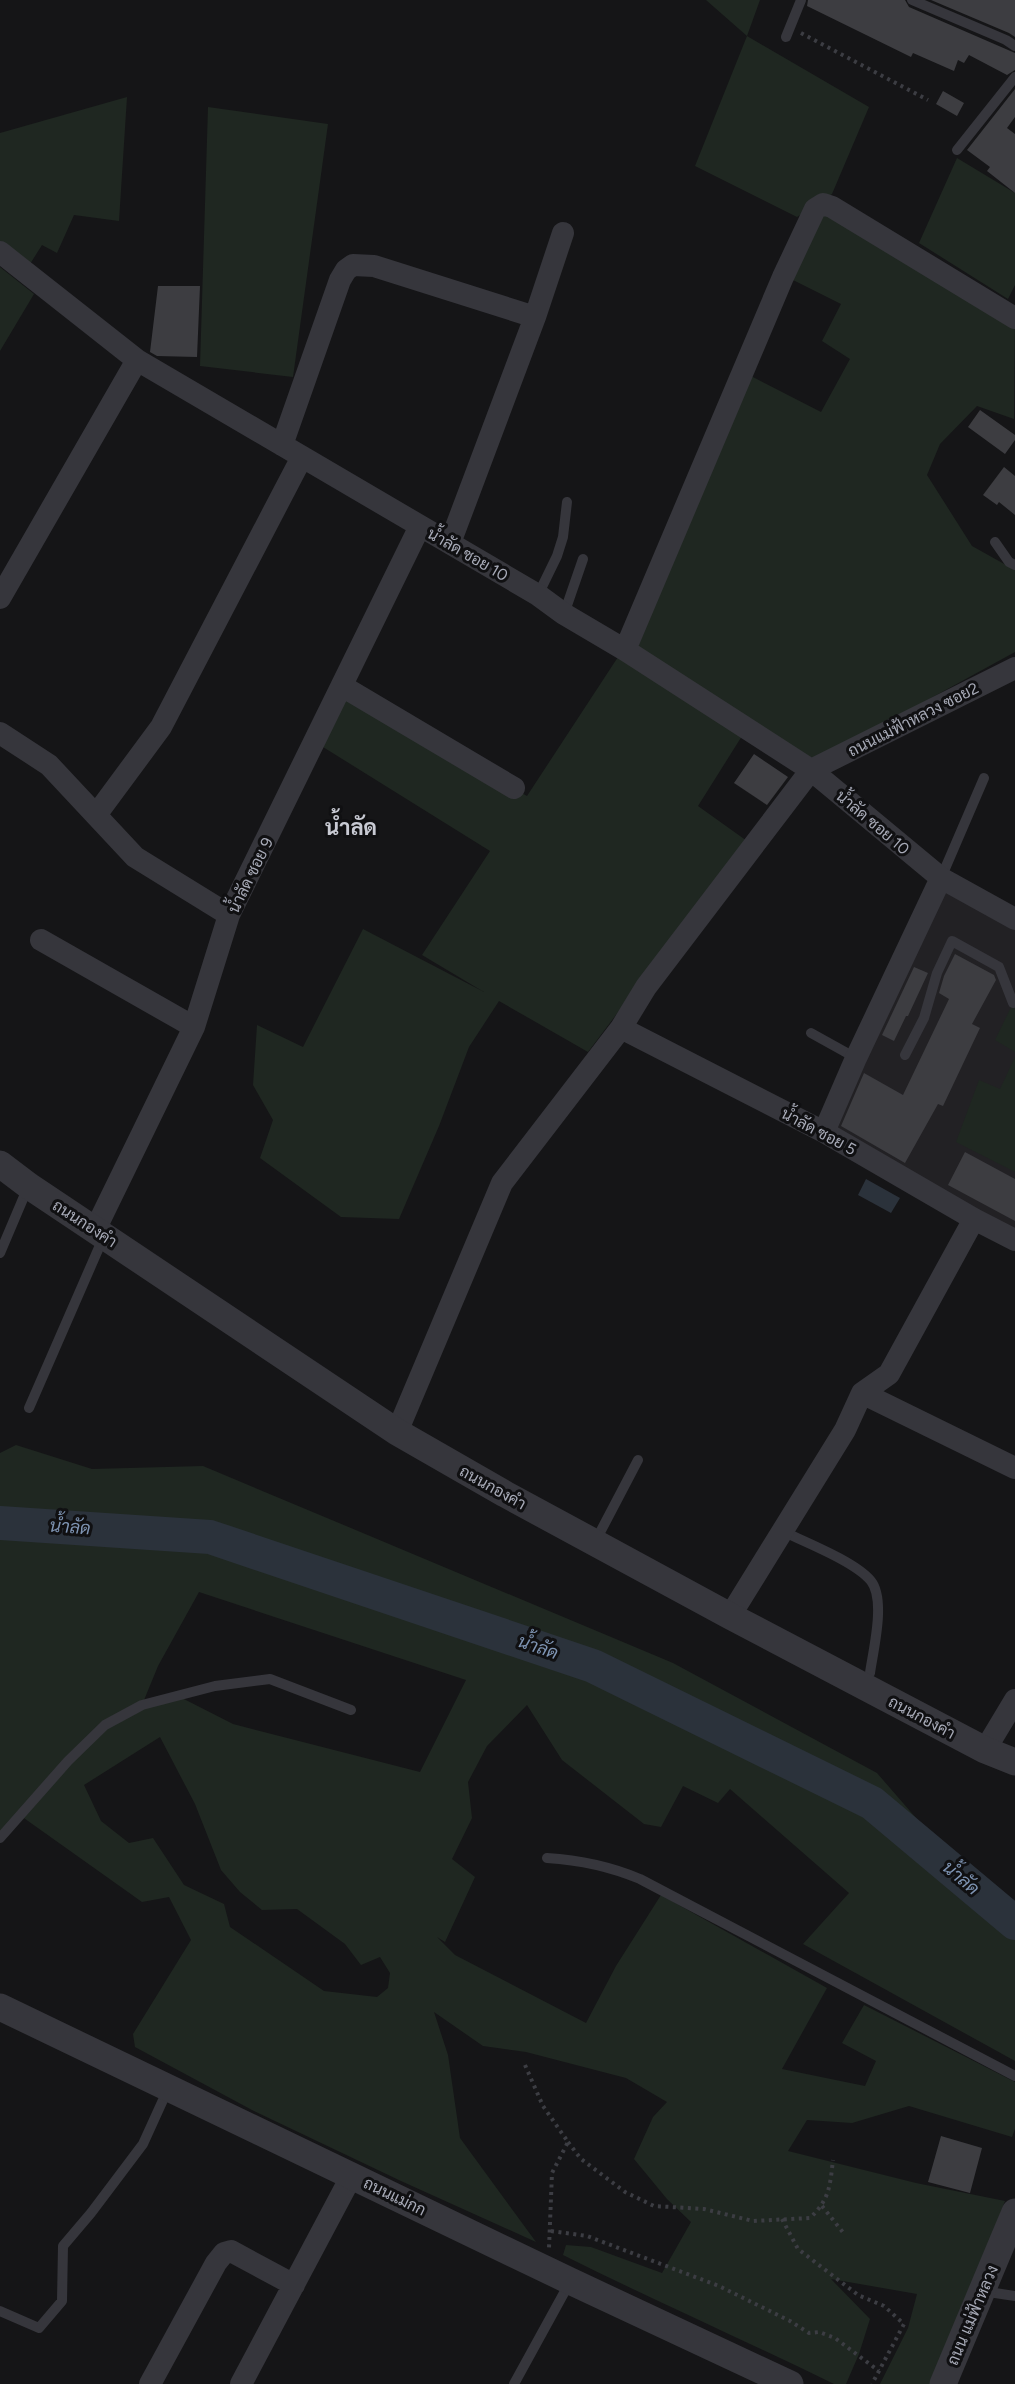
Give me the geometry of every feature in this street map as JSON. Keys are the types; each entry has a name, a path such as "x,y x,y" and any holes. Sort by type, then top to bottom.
{"street":[{"path":"625,650 783,277 815,208 824,204 832,207 1015,318"},
{"path":"450,543 535,317 563,233"},
{"name":"น้ำลัด ซอย 10","path":"0,252 137,360 450,543 625,650 811,770 941,878 1015,919"},
{"path":"282,445 340,280 346,270 353,265 374,266 535,317"},
{"path":"0,598 137,360"},
{"path":"96,815 161,727 302,457"},
{"name":"น้ำลัด ซอย 9","path":"100,1233 194,1027 229,915 420,526"},
{"name":"ถนนแม่ฟ้าหลวง ซอย2","path":"811,770 1015,668"},
{"path":"342,686 514,788"},
{"path":"0,733 49,765 135,857 229,915"},
{"path":"397,1431 502,1183 621,1028 646,987 811,770"},
{"path":"824,1132 856,1058 941,878"},
{"path":"41,940 194,1027"},
{"name":"น้ำลัด ซอย 5","path":"621,1028 824,1132 974,1219 1015,1240"},
{"name":"ถนนกองคำ","path":"0,1164 29,1186 397,1431 594,1543 730,1616 985,1750 1015,1762"},
{"path":"730,1616 845,1430 862,1393 889,1374 974,1219"},
{"path":"862,1393 1015,1468"},
{"path":"985,1750 1015,1700"},
{"name":"ถนนแม่กก","path":"0,2007 559,2276 790,2384"},
{"path":"241,2384 352,2175"},
{"name":"ถนน แม่ฟ้าหลวง","path":"943,2384 1015,2212"},
{"path":"150,2384 216,2263 224,2253 231,2251 294,2285"}],"lane":[{"path":"788,32 801,0"},
{"path":"912,0 1006,40 1015,46"},
{"path":"957,150 1015,77"},
{"path":"538,596 557,556 563,537 567,502"},
{"path":"995,542 1009,562 1015,565"},
{"path":"564,614 583,559"},
{"path":"941,878 984,778"},
{"path":"905,1055 924,1018 937,973 952,941 999,967 1013,1003"},
{"path":"811,1033 856,1058"},
{"path":"0,1253 29,1186"},
{"path":"29,1408 100,1233"},
{"path":"594,1543 638,1460"},
{"path":"782,1531 842,1559 872,1582 877,1600 878,1619 870,1673"},
{"path":"0,1838 68,1761 105,1725 142,1705 215,1686 270,1679 351,1710"},
{"path":"547,1858 576,1859 611,1867 640,1879 1015,2076"},
{"path":"0,2311 39,2328 62,2301 63,2246 143,2144 168,2088"},
{"path":"514,2384 559,2276"},
{"path":"982,2291 1015,2296"}],"path":[{"path":"788,32 928,100"},
{"path":"525,2065 543,2106 581,2159 626,2192 654,2206 704,2209 753,2221 810,2218 822,2206 830,2190 833,2160"},
{"path":"559,2276 551,2230 552,2173 568,2142"},
{"path":"822,2206 844,2235"},
{"path":"782,2219 798,2249 858,2295 884,2306 904,2324 872,2384"},
{"path":"551,2230 587,2236 719,2286 790,2321 809,2333 819,2332 835,2338 879,2371"}],"shaded area":[{"path":"706,0 760,0 747,36"},
{"path":"747,36 869,107 832,194 797,217 695,166"},
{"path":"127,97 119,221 74,215 57,253 42,245 25,272 0,252 0,133"},
{"path":"208,107 328,124 293,377 200,366"},
{"path":"957,158 1015,193 1015,285 1008,299 919,243"},
{"path":"820,211 1015,324 1014,419 977,406 940,444 927,475 972,546 1015,570 1015,652 816,761 636,646 749,375 821,412 850,359 822,341 841,304 789,278"},
{"path":"0,267 34,294 0,351"},
{"path":"618,657 742,736 698,806 747,841 588,1052 499,1001 469,1047 439,1126 399,1219 341,1217 260,1158 273,1120 253,1085 257,1025 303,1047 363,929 484,992 422,955 490,851 323,747 349,690 527,796"},
{"path":"941,878 1015,919 1015,1240 824,1132"},
{"path":"1015,1003 1015,1052 995,1040"},
{"path":"1015,1057 1015,1172 956,1142 979,1080 1000,1089"},
{"path":"866,1179 900,1198 891,1213 858,1195"},
{"path":"16,1445 92,1469 203,1466 673,1663 877,1773 956,1864 1015,1911 1015,2061 803,1944 849,1893 730,1789 718,1803 683,1786 661,1827 644,1824 562,1760 527,1705 487,1746 468,1782 472,1818 452,1859 475,1877 445,1942 437,1937 455,1955 586,2023 616,1966 661,1895 827,1988 782,2069 865,2086 876,2061 842,2043 864,2005 1015,2082 1015,2129 1012,2137 909,2106 852,2123 807,2120 788,2151 916,2183 1005,2201 934,2384 880,2384 908,2328 917,2294 831,2279 870,2319 859,2354 846,2384 834,2384 563,2255 566,2245 591,2247 662,2273 691,2222 667,2199 634,2159 653,2117 667,2102 626,2078 526,2052 483,2046 434,2012 448,2055 460,2138 536,2242 252,2110 135,2047 133,2034 191,1940 169,1897 142,1902 21,1816 0,1839 0,1453","holes":["199,1592 466,1680 420,1772 233,1724 178,1696 142,1705 158,1666","160,1737 195,1804 221,1870 240,1892 262,1910 297,1909 345,1944 361,1965 380,1957 390,1973 388,1988 377,1997 324,1991 230,1927 224,1904 184,1885 153,1838 129,1843 101,1821 84,1785"]}],"building":[{"path":"808,0 905,0 909,7 1015,53 1015,70 1007,75 969,55 964,63 958,60 954,71 913,53 911,57 807,6"},
{"path":"931,0 1015,0 1015,37 1009,33"},
{"path":"1015,89 1015,117 1007,128 1015,134 1015,193 987,171 990,167 967,150"},
{"path":"943,91 964,103 957,116 936,104"},
{"path":"158,286 200,286 197,357 157,356 150,352"},
{"path":"980,410 1015,435 1015,440 1005,454 968,427"},
{"path":"1004,467 1015,476 1015,515 999,502 997,505 983,495"},
{"path":"754,754 788,777 767,805 734,783"},
{"path":"955,954 994,975 996,980 972,1024 980,1028 943,1106 938,1104 905,1163 841,1126 864,1073 903,1095 949,999 939,993 944,976"},
{"path":"914,967 928,973 894,1041 882,1035"},
{"path":"965,1152 1015,1179 1015,1221 948,1185"},
{"path":"941,2136 982,2148 970,2193 928,2182"}],"waterway":[{"name":"น้ำลัด","path":"0,1523 210,1537 593,1666 872,1803 1015,1923"}],"district":[{"name":"น้ำลัด","path":"351,827"}]}
